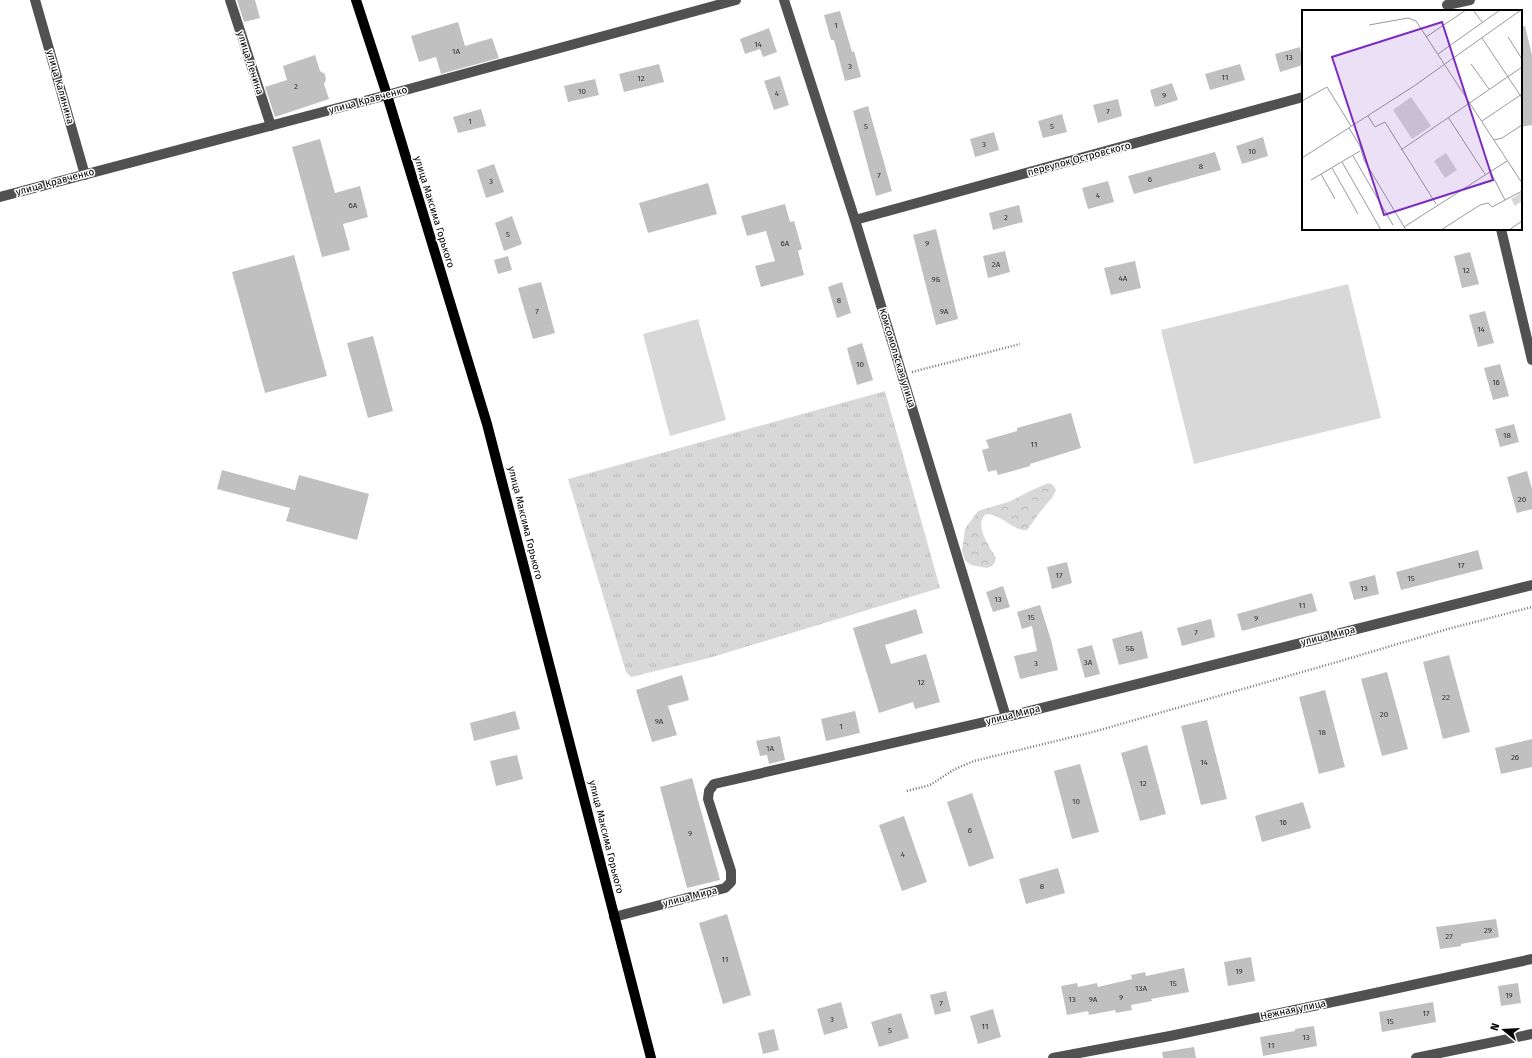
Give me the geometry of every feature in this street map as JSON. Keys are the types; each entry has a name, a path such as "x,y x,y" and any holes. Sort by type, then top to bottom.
{"main road":[{"name":"улица Максима Горького","path":"356,0 487,424 651,1058"}],"street":[{"name":"улица Калинина","path":"35,0 85,174"},
{"name":"улица Ленина","path":"230,0 271,126"},
{"name":"улица Кравченко","path":"0,197 271,126 736,0"},
{"name":"Комсомольская улица","path":"784,0 855,220 1006,717"},
{"path":"1447,5 1470,0"},
{"name":"переулок Островского","path":"855,220 1302,97"},
{"path":"1501,230 1532,360"},
{"name":"улица Мира","path":"614,916 725,888 731,882 731,871 708,799 709,791 714,784 1006,717 1532,585"},
{"name":"Нежная улица","path":"1053,1058 1260,1017 1532,959"},
{"path":"1416,1058 1532,1034"}],"path":[{"path":"902,374 1020,344"},
{"path":"907,791 930,785 955,769 974,761 1093,732 1448,629 1532,607"}],"green space":[{"path":"1348,284 1381,418 1194,464 1161,330"},
{"path":"698,319 726,420 670,436 643,334"},
{"path":"885,391 940,588 709,658 631,677 626,672 568,479"},
{"path":"1048,483 1053,485 1056,490 1052,498 1027,530 1017,528 992,515 986,514 982,519 981,524 984,536 996,558 992,566 987,568 971,565 965,560 962,551 965,529 978,511 1011,501"}],"building":[{"path":"237,0 255,0 260,18 244,22"},
{"path":"840,11 852,52 854,51 861,77 845,81 834,40 831,40 824,15"},
{"path":"458,22 465,46 492,38 499,58 441,74 436,57 419,62 411,36"},
{"path":"1525,26 1532,55 1532,125 1522,127 1522,27"},
{"path":"769,28 777,52 763,57 760,49 745,54 740,39"},
{"path":"1300,47 1302,65 1280,72 1275,54"},
{"path":"315,55 320,71 325,74 326,80 324,84 329,99 275,117 265,87 287,80 283,66"},
{"path":"659,64 664,82 624,92 619,74"},
{"path":"1240,64 1245,80 1210,90 1205,74"},
{"path":"780,76 789,105 774,110 764,81"},
{"path":"595,79 599,95 568,102 564,86"},
{"path":"1172,83 1178,100 1155,107 1150,90"},
{"path":"1118,99 1122,116 1098,123 1093,105"},
{"path":"868,106 892,191 876,196 853,111"},
{"path":"481,109 486,126 458,133 453,117"},
{"path":"1062,114 1067,132 1043,138 1038,121"},
{"path":"994,132 999,150 975,157 970,139"},
{"path":"1263,137 1268,156 1242,164 1236,146"},
{"path":"320,139 335,193 360,186 368,217 343,224 350,250 322,257 292,147"},
{"path":"1215,152 1221,170 1134,194 1128,176"},
{"path":"494,164 504,192 486,198 477,170"},
{"path":"1108,181 1114,202 1088,209 1082,188"},
{"path":"708,183 717,214 648,233 639,203"},
{"path":"785,204 790,222 794,221 802,249 798,251 804,275 761,287 755,266 775,261 766,231 747,236 741,216"},
{"path":"1019,205 1023,222 993,230 989,213"},
{"path":"512,216 522,244 504,251 495,223"},
{"path":"936,229 958,319 936,325 913,235"},
{"path":"1005,251 1010,272 988,278 983,256"},
{"path":"1470,252 1479,284 1462,288 1454,256"},
{"path":"294,255 327,376 265,393 232,272"},
{"path":"508,256 512,270 498,274 494,260"},
{"path":"1135,261 1141,288 1111,295 1104,268"},
{"path":"541,282 555,333 533,339 518,288"},
{"path":"842,282 851,313 837,318 828,287"},
{"path":"1485,311 1494,343 1478,347 1469,315"},
{"path":"373,336 393,411 368,418 347,343"},
{"path":"862,343 873,380 857,385 847,348"},
{"path":"1500,364 1509,396 1493,400 1484,368"},
{"path":"1071,413 1081,448 1030,464 1030,466 998,475 996,470 988,472 982,450 989,448 986,440 1017,431 1017,428"},
{"path":"1514,424 1519,442 1500,447 1495,429"},
{"path":"222,470 295,490 299,475 369,494 357,540 286,521 290,508 217,489"},
{"path":"1527,471 1532,489 1532,509 1517,513 1507,477"},
{"path":"1478,550 1483,569 1401,590 1396,572"},
{"path":"1067,562 1072,583 1052,589 1047,567"},
{"path":"1375,575 1379,594 1354,600 1349,582"},
{"path":"1003,586 1010,607 993,612 986,592"},
{"path":"1312,593 1317,611 1242,631 1237,614"},
{"path":"1040,605 1051,640 1058,670 1020,679 1014,656 1037,651 1032,626 1022,629 1017,612"},
{"path":"916,609 923,633 885,645 891,664 926,654 940,702 915,709 913,702 879,713 853,628"},
{"path":"1211,619 1215,637 1182,646 1177,628"},
{"path":"1142,631 1148,658 1119,665 1112,639"},
{"path":"1092,645 1100,674 1085,678 1077,649"},
{"path":"1449,655 1470,732 1443,739 1423,662"},
{"path":"1387,672 1408,749 1382,756 1361,679"},
{"path":"682,675 689,700 668,706 677,735 652,742 636,690"},
{"path":"1325,690 1345,767 1319,774 1299,697"},
{"path":"515,711 520,729 474,741 470,723"},
{"path":"855,711 860,733 826,741 821,719"},
{"path":"1207,720 1227,799 1201,805 1181,726"},
{"path":"780,736 785,760 769,764 767,755 760,756 756,741"},
{"path":"1532,739 1532,767 1501,774 1495,748"},
{"path":"1147,745 1166,814 1140,821 1121,753"},
{"path":"517,755 523,779 496,786 490,761"},
{"path":"1080,764 1099,832 1072,839 1054,771"},
{"path":"692,778 720,880 687,888 660,787"},
{"path":"972,793 994,858 969,867 947,802"},
{"path":"1303,802 1311,828 1262,842 1255,816"},
{"path":"904,816 927,882 902,891 879,825"},
{"path":"1058,868 1065,893 1026,904 1019,879"},
{"path":"727,914 751,995 723,1004 699,923"},
{"path":"1496,919 1499,937 1461,944 1461,946 1440,949 1436,927"},
{"path":"1251,957 1255,981 1228,986 1224,962"},
{"path":"1184,968 1189,992 1151,999 1152,1001 1131,1005 1132,1010 1116,1013 1115,1010 1089,1015 1088,1011 1067,1015 1061,986 1077,983 1078,987 1097,983 1098,987 1132,979 1131,975 1145,972 1146,976"},
{"path":"1518,983 1521,1003 1501,1006 1498,986"},
{"path":"946,991 951,1011 935,1015 930,995"},
{"path":"841,1002 848,1028 824,1035 817,1009"},
{"path":"1433,1002 1436,1022 1382,1032 1379,1012"},
{"path":"993,1009 1001,1037 978,1044 970,1016"},
{"path":"901,1013 909,1038 879,1047 871,1022"},
{"path":"1314,1026 1317,1046 1263,1056 1260,1037"},
{"path":"774,1029 779,1050 763,1054 758,1033"},
{"path":"1194,1047 1196,1058 1163,1058 1162,1052"}]}
